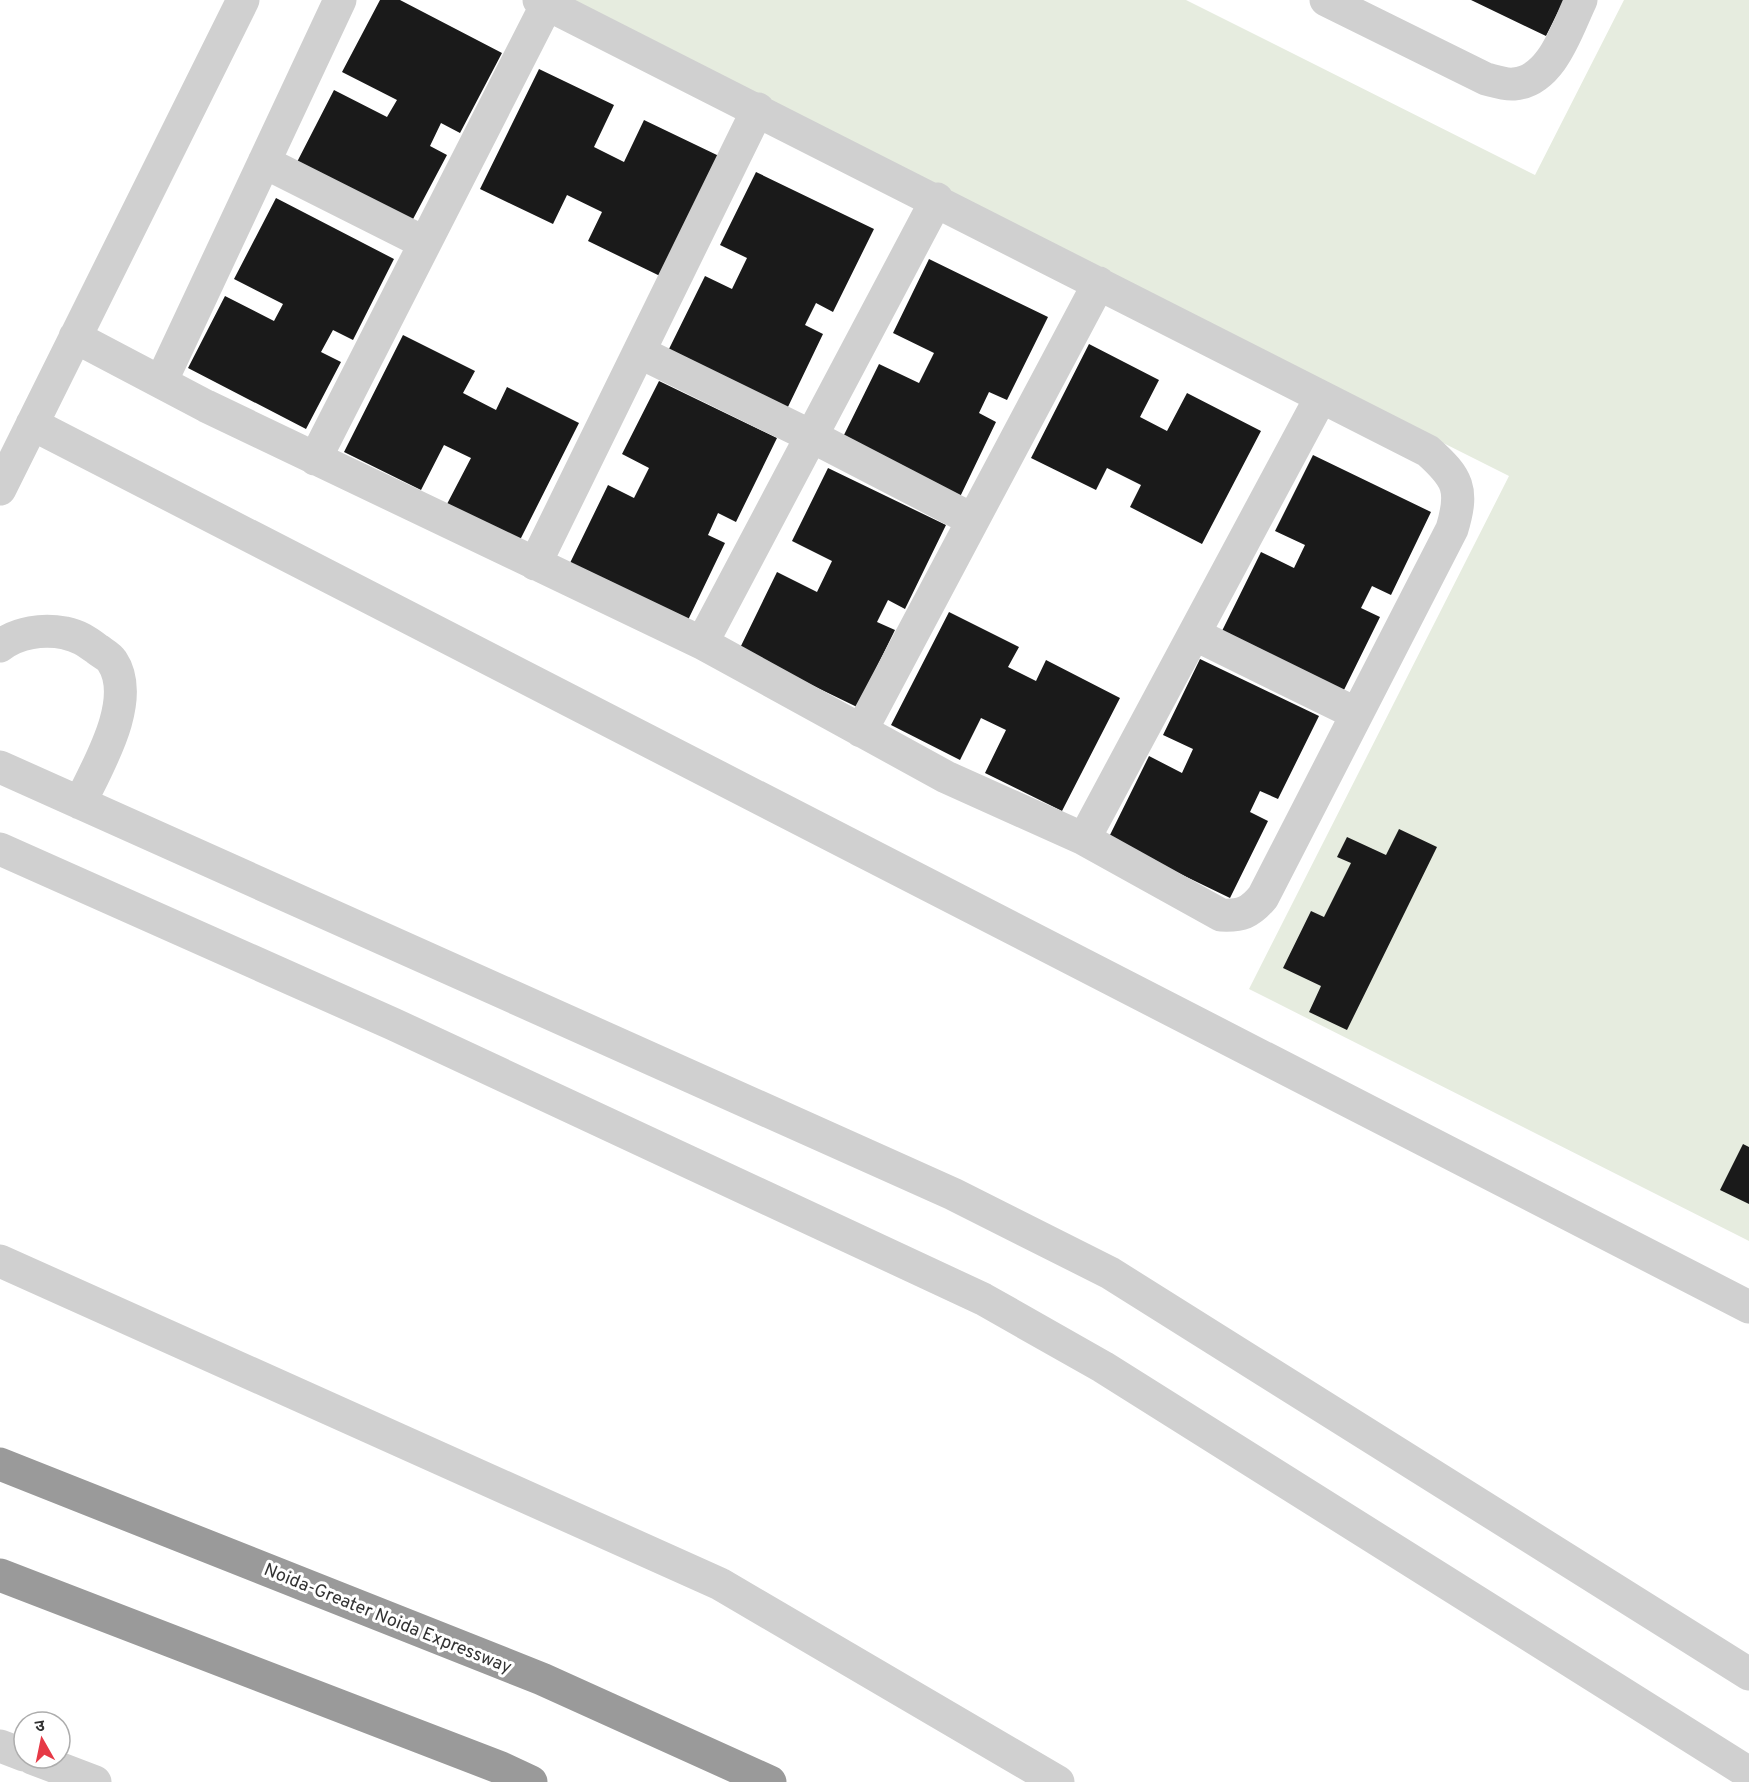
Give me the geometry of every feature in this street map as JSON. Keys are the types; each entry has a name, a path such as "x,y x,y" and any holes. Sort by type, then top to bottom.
{"highway":[{"name":"Noida-Greater Noida Expressway","path":"0,1464 542,1679 770,1782"},
{"path":"0,1575 501,1768 531,1782"}],"street":[{"path":"0,489 243,0"},
{"path":"161,382 340,0"},
{"path":"1326,0 1373,11 1486,79 1514,84 1537,76 1553,56 1581,0"},
{"path":"75,337 315,459 702,643 946,777 1084,839 1221,915 1238,916 1251,911 1263,897 1452,529 1459,508 1458,483 1450,470 1428,451 543,2 425,243 315,459"},
{"path":"535,564 758,110"},
{"path":"264,162 425,243"},
{"path":"702,643 937,200"},
{"path":"861,731 1099,283"},
{"path":"639,352 811,435 973,520"},
{"path":"1084,839 1321,397"},
{"path":"32,424 1749,1307"},
{"path":"0,646 9,639 46,630 80,636 111,660 120,682 119,704 113,734 80,803"},
{"path":"1194,634 1357,714"},
{"path":"0,767 953,1194 1110,1273 1749,1674"},
{"path":"0,849 393,1024 983,1299 1103,1367 1749,1773"},
{"path":"0,1261 720,1584 1058,1782"},
{"path":"64,1770 95,1782"}],"shaded area":[{"path":"561,0 1186,0 1535,175 1624,0 1749,0 1749,1241 1249,989 1509,476"}],"building":[{"path":"380,0 400,0 502,53 460,133 441,123 430,146 447,155 412,221 297,162 334,90 387,117 397,100 342,72"},
{"path":"1471,0 1564,0 1546,36"},
{"path":"539,69 614,105 594,147 624,162 644,120 719,156 660,276 588,241 602,212 567,195 553,224 480,189"},
{"path":"756,172 874,229 833,312 816,303 805,325 823,334 786,411 667,353 705,276 732,289 747,258 720,245"},
{"path":"276,198 394,259 353,340 333,330 321,352 341,362 306,429 188,368 225,296 274,321 283,304 234,279"},
{"path":"929,259 1048,317 1007,400 989,392 979,413 996,422 959,499 841,441 879,364 919,383 934,353 893,333"},
{"path":"403,335 475,371 463,393 496,410 507,387 579,423 520,540 447,504 471,458 444,445 421,490 344,452"},
{"path":"1089,344 1159,380 1140,417 1167,431 1187,393 1261,431 1202,544 1130,507 1141,485 1107,468 1096,490 1031,458"},
{"path":"659,381 777,438 736,522 718,513 708,535 725,543 688,620 570,563 608,485 634,498 649,468 622,454"},
{"path":"1313,455 1431,512 1391,595 1372,586 1361,608 1380,617 1342,694 1220,635 1261,552 1294,568 1305,545 1275,531"},
{"path":"828,468 946,525 905,609 888,600 877,622 895,630 857,707 739,650 777,572 817,592 832,561 792,541"},
{"path":"949,612 1019,647 1008,667 1036,681 1046,660 1120,698 1062,811 985,773 1006,730 981,718 960,760 891,725"},
{"path":"1200,659 1319,716 1278,799 1260,791 1250,812 1268,821 1230,898 1108,839 1149,756 1182,773 1193,749 1163,735"},
{"path":"1399,829 1437,847 1347,1030 1309,1012 1321,986 1283,968 1311,911 1324,917 1351,863 1337,857 1347,837 1386,855"},
{"path":"1743,1144 1749,1147 1749,1204 1720,1190"}]}
